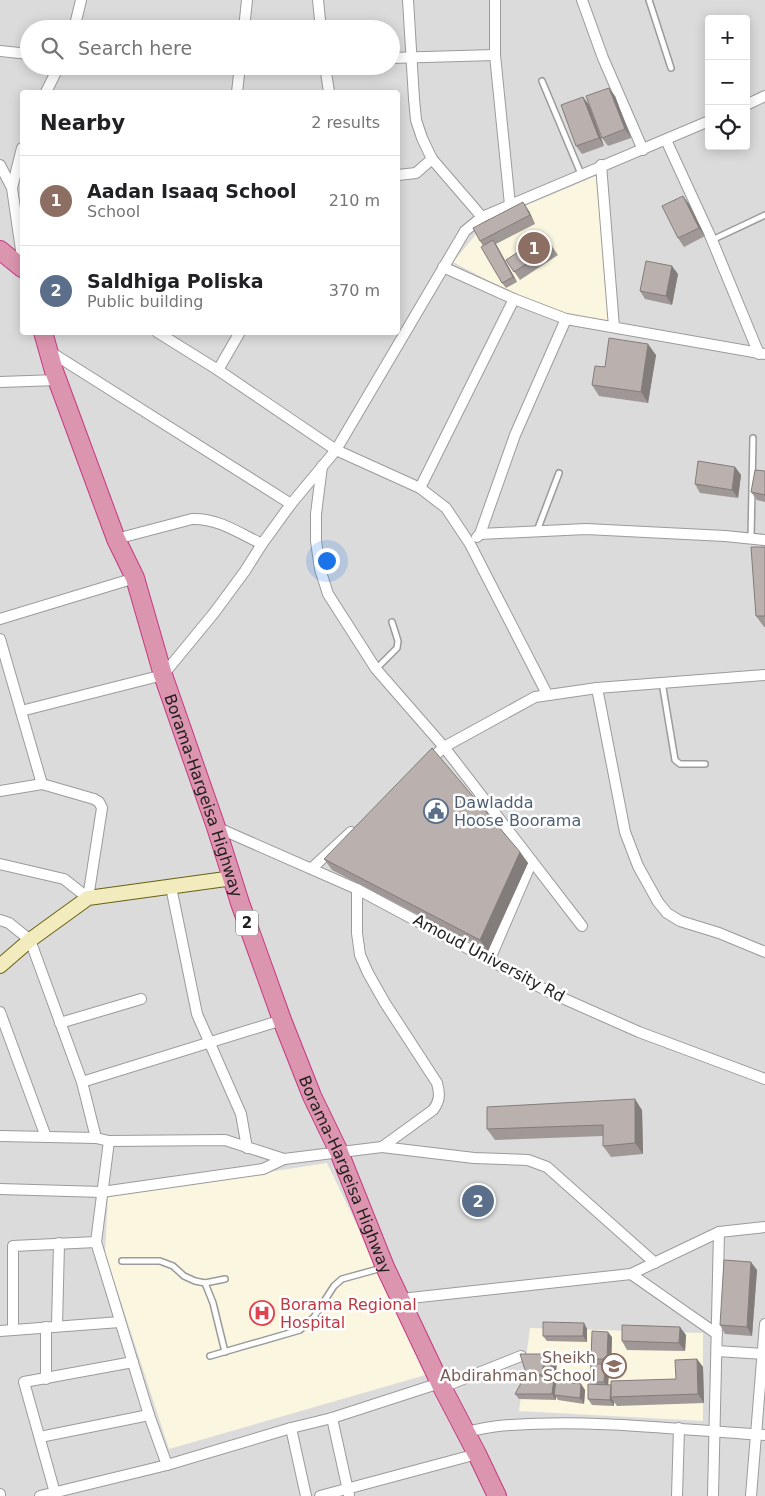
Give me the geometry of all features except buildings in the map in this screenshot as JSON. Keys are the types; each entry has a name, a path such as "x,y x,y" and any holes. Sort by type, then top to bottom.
{"highway":[{"path":"0,250 20,266"},
{"name":"Borama-Hargeisa Highway","path":"44,335 58,380 116,539 134,578 163,675 216,827 240,903 282,1020 312,1096 339,1152 385,1267 497,1496"}],"street":[{"path":"76,20 81,0"},
{"path":"245,20 247,0"},
{"path":"318,0 320,20"},
{"path":"408,0 416,120 422,138 432,159 482,217"},
{"path":"495,0 495,55 510,205"},
{"path":"582,0 603,58 643,150"},
{"path":"0,51 20,53"},
{"path":"400,58 495,55"},
{"path":"47,90 54,75"},
{"path":"237,90 239,75"},
{"path":"327,75 330,90"},
{"path":"750,103 765,96"},
{"path":"21,711 163,675 214,613 291,504 336,450 443,267 466,231 482,217 705,123"},
{"path":"666,140 762,354"},
{"path":"12,188 20,156"},
{"path":"400,175 416,173 432,159"},
{"path":"0,165 12,188 20,243"},
{"path":"601,166 614,327"},
{"path":"443,267 514,299 566,319 762,354"},
{"path":"420,488 514,299"},
{"path":"470,544 480,534 516,435 566,319"},
{"path":"168,335 336,450 420,488 446,508 470,544 547,694"},
{"path":"218,370 238,335"},
{"path":"48,350 291,504"},
{"path":"0,382 58,380"},
{"path":"322,466 316,514 316,541 320,569 328,594 376,669 444,747 582,926"},
{"path":"116,539 192,519 203,518 214,520 262,544"},
{"path":"480,534 586,529 765,540"},
{"path":"0,619 134,578"},
{"path":"0,639 42,784"},
{"path":"422,767 444,747 513,708 547,694 662,682 765,675"},
{"path":"597,688 625,832 638,866 650,890 667,913 680,921 718,933 765,952"},
{"path":"0,791 42,784 99,802 102,808 88,898"},
{"name":"Amoud University Rd","path":"216,827 357,888 455,936 551,993 639,1032 765,1079"},
{"path":"312,868 356,828"},
{"path":"490,958 532,861"},
{"path":"0,864 64,879 88,898"},
{"path":"0,966 30,940 88,898 233,878"},
{"path":"171,887 197,1014 241,1114 247,1148"},
{"path":"357,888 356,933 360,955 368,974 437,1083 440,1092 438,1103 433,1110 382,1147"},
{"path":"0,920 9,923 30,940 82,1082 96,1138"},
{"path":"60,1023 141,999"},
{"path":"0,1012 46,1137"},
{"path":"82,1082 282,1020"},
{"path":"0,1136 96,1138 109,1141 225,1140 284,1159"},
{"path":"109,1141 96,1242 149,1415 167,1465"},
{"path":"0,1189 102,1192 263,1169 284,1159 382,1147 474,1158 528,1160 547,1167 656,1263"},
{"path":"401,1299 631,1274 719,1232 765,1227"},
{"path":"714,1496 719,1232"},
{"path":"13,1330 13,1246 96,1242"},
{"path":"57,1326 59,1244"},
{"path":"631,1274 717,1334"},
{"path":"0,1331 120,1322"},
{"path":"750,1496 760,1435 765,1324"},
{"path":"46,1327 46,1379"},
{"path":"717,1351 764,1354"},
{"path":"40,1496 167,1465 291,1428 332,1418 442,1385 521,1356"},
{"path":"55,1493 24,1382 133,1362"},
{"path":"40,1438 149,1415"},
{"path":"332,1418 348,1493"},
{"path":"466,1432 510,1424 578,1424 679,1428 760,1435"},
{"path":"291,1428 306,1496"},
{"path":"677,1496 679,1428"},
{"path":"320,1496 348,1493 477,1454"}],"lane":[{"path":"649,0 671,68"},
{"path":"542,82 581,174"},
{"path":"712,240 765,215"},
{"path":"751,538 753,438"},
{"path":"536,532 559,473"},
{"path":"376,669 397,648 398,641 392,622"},
{"path":"662,682 675,760 680,764 705,764"},
{"path":"122,1262 160,1261 174,1266 184,1276 205,1284 225,1279"},
{"path":"210,1356 300,1330 314,1317 334,1286 342,1279 385,1267"},
{"path":"205,1284 213,1302 225,1352"}],"shaded area":[{"path":"0,0 765,0 765,1496 0,1496"},
{"path":"596,176 610,321 567,314 514,294 453,262 477,233 518,209"},
{"name":"Borama Regional Hospital","path":"327,1163 429,1374 169,1449 105,1253 108,1197"},
{"name":"Sheikh Abdirahman School","path":"530,1328 703,1333 703,1421 519,1411"}],"place":[{"name":"Aadan Isaaq School","path":"534,248"},
{"name":"Dawladda Hoose Boorama","path":"436,811"},
{"name":"Saldhiga Poliska","path":"478,1201"},
{"name":"Borama Regional Hospital","path":"262,1313"},
{"name":"Sheikh Abdirahman School","path":"614,1366"}]}
